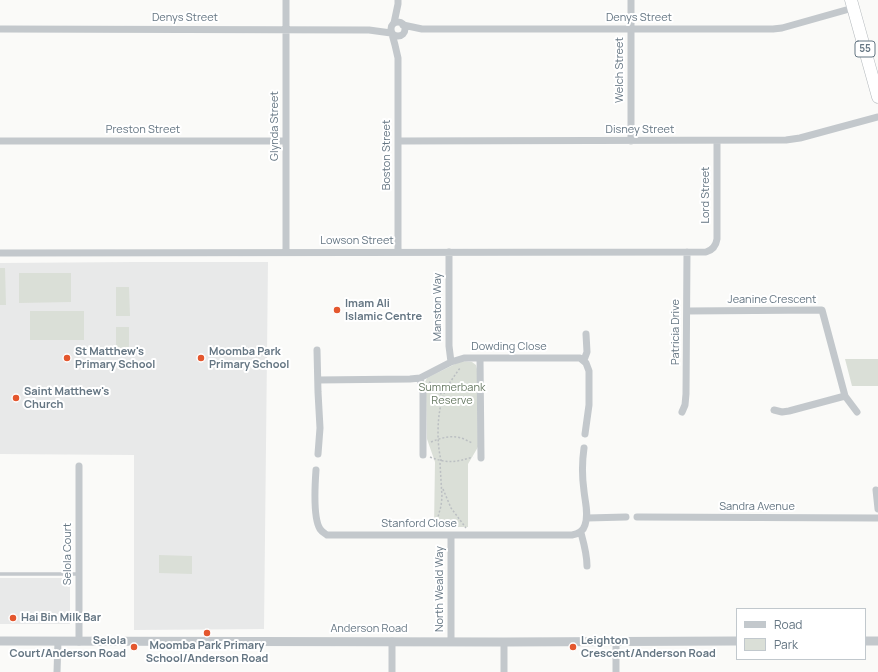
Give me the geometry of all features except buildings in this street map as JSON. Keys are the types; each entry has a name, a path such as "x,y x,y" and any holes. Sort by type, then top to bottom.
{"highway":[{"name":"55","path":"852,4 878,98"}],"street":[{"name":"Glynda Street","path":"286,0 286,252"},
{"name":"Welch Street","path":"631,0 631,141"},
{"path":"398,2 405,29 402,35 397,37 391,33 390,28 393,24 398,2"},
{"name":"Denys Street","path":"402,35 422,29 778,29 852,4"},
{"path":"393,24 398,22 403,25"},
{"name":"Denys Street","path":"369,30 393,24"},
{"name":"Denys Street","path":"403,25 422,29"},
{"name":"Denys Street","path":"0,29 286,29 369,30 391,33"},
{"name":"Boston Street","path":"391,33 398,58"},
{"name":"Boston Street","path":"398,252 398,58 402,35"},
{"name":"Disney Street","path":"398,141 793,140 878,117"},
{"name":"Preston Street","path":"0,141 286,141"},
{"name":"Lord Street","path":"713,248 716,245 717,239 717,141"},
{"name":"Lowson Street","path":"0,252 706,252 713,248"},
{"name":"Manston Way","path":"449,252 449,346 451,362"},
{"name":"Patricia Drive","path":"682,412 685,405 686,394 687,252"},
{"name":"Jeanine Crescent","path":"687,310 822,310 845,396 857,412"},
{"path":"586,334 587,352 584,360 588,367 590,390 586,434"},
{"path":"318,350 320,428 318,454"},
{"name":"Dowding Close","path":"318,380 420,378 451,362 464,358 577,358 584,360"},
{"path":"480,358 481,457"},
{"path":"420,378 423,393 423,454"},
{"path":"774,410 782,412 788,411 845,396"},
{"path":"584,448 583,478 587,518 581,533 585,544 587,566"},
{"name":"Selola Court","path":"79,466 79,642"},
{"name":"Stanford Close","path":"316,470 315,506 318,523 323,533 328,535 451,536 576,535 581,533"},
{"path":"876,490 878,509"},
{"path":"587,518 626,518"},
{"name":"Sandra Avenue","path":"637,518 878,518"},
{"name":"North Weald Way","path":"451,536 451,642"},
{"name":"Anderson Road","path":"0,641 736,641"},
{"path":"57,672 58,641"},
{"path":"392,641 392,672"},
{"path":"616,641 616,672"},
{"path":"866,641 878,641"},
{"path":"504,642 504,672"}],"lane":[{"path":"0,574 79,574"}],"path":[{"path":"436,535 435,526 441,506 442,487 441,460 437,439 439,417 443,398 460,366"},
{"path":"428,382 436,386 443,398"},
{"path":"423,443 452,436 481,444"},
{"path":"423,454 441,460 456,462 481,457"},
{"path":"442,487 451,508 466,527 467,535"}],"shaded area":[{"name":"Moomba Park Primary School","path":"268,262 264,629 134,630 134,455 0,454 0,263"},
{"path":"0,578 70,578 70,624 0,624"}],"green space":[{"path":"0,268 5,268 6,305 0,305"},
{"path":"19,273 71,273 71,302 19,303"},
{"path":"116,287 129,287 130,316 116,316"},
{"path":"30,311 84,311 84,340 30,340"},
{"path":"116,327 129,327 129,356 116,357"},
{"path":"845,359 878,359 878,386 852,386"},
{"name":"Summerbank Reserve","path":"462,361 472,362 476,365 477,369 478,447 468,464 468,527 434,527 435,462 427,439 426,393 424,384 427,378"},
{"path":"159,555 192,556 192,574 159,573"}],"place":[{"name":"Imam Ali Islamic Centre","path":"337,310"},
{"name":"St Matthew's Primary School","path":"67,358"},
{"name":"Moomba Park Primary School","path":"201,358"},
{"name":"Saint Matthew's Church","path":"16,398"},
{"name":"Hai Bin Milk Bar","path":"13,618"},
{"name":"Moomba Park Primary School/Anderson Road","path":"207,633"},
{"name":"Selola Court/Anderson Road","path":"134,647"},
{"name":"Leighton Crescent/Anderson Road","path":"573,647"}]}
